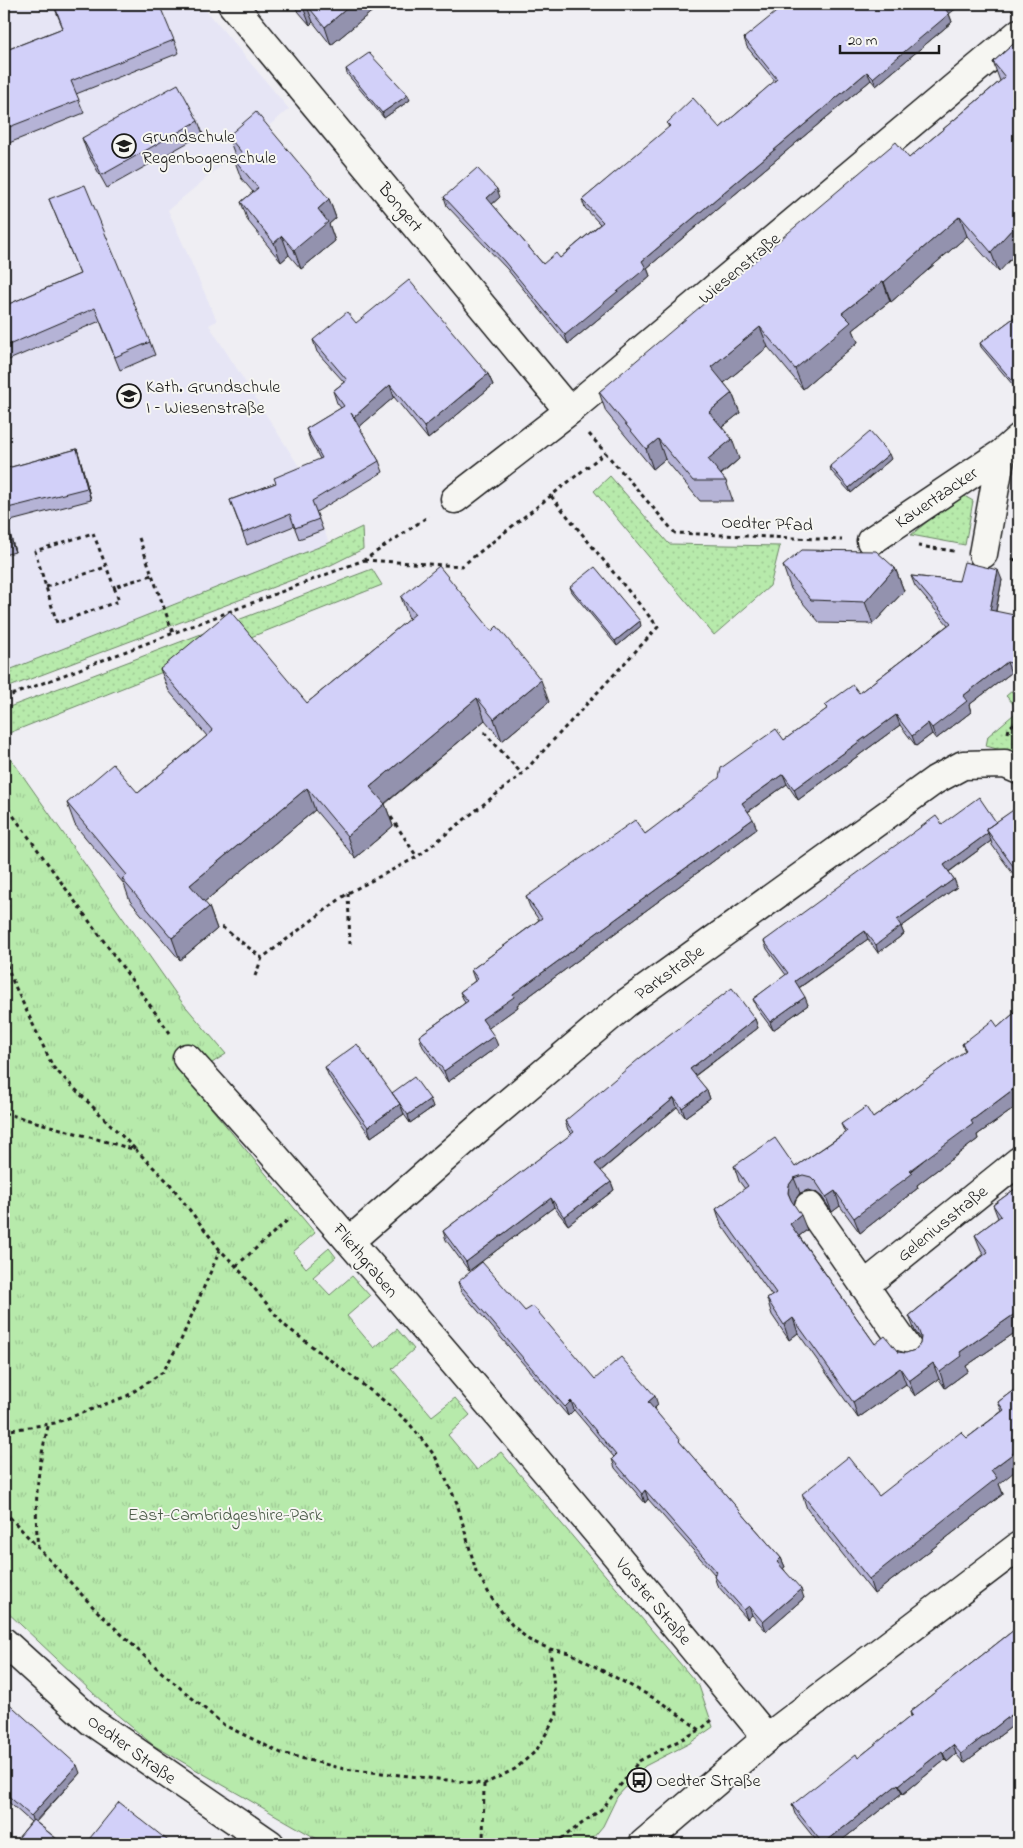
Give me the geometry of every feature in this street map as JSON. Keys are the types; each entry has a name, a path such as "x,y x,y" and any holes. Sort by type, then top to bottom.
{"street":[{"name":"Bongert","path":"232,4 569,411"},
{"name":"Wiesenstraße","path":"455,499 569,411 1019,33"},
{"name":"Kauertzacker","path":"871,541 1010,446"},
{"name":"Kauertzacker","path":"983,554 1010,446"},
{"name":"Parkstraße","path":"350,1241 489,1119 625,1004 935,780 963,765 1005,764 1019,770"},
{"name":"Fliethgraben","path":"187,1058 313,1197 540,1464"},
{"name":"Geleniusstraße","path":"864,1286 1019,1161"},
{"path":"809,1206 911,1353"},
{"name":"Vorster Straße","path":"540,1464 767,1738"},
{"path":"643,1844 767,1738 1019,1546"},
{"name":"Oedter Straße","path":"4,1642 91,1721 270,1844"}],"path":[{"name":"Oedter Pfad","path":"569,411 674,533 871,541 983,554 1019,561"},
{"path":"364,560 462,566 606,453"},
{"path":"255,976 262,958 348,892 417,857 522,774 658,627 551,496"},
{"path":"4,698 364,560 455,499"},
{"path":"93,534 118,601 56,623 46,587 35,551 93,534"},
{"path":"139,538 173,634"},
{"path":"46,587 106,567"},
{"path":"115,589 114,587 152,575"},
{"path":"484,732 522,774"},
{"path":"4,803 187,1058"},
{"path":"391,817 417,857"},
{"path":"348,892 350,944"},
{"path":"222,927 262,958"},
{"path":"4,957 13,982 53,1067 170,1184 220,1250 236,1266 284,1326 383,1400 408,1422 435,1456 457,1503 476,1570 494,1602 512,1625 529,1640 550,1649 570,1653 663,1703 700,1730"},
{"path":"4,1113 136,1150"},
{"path":"236,1266 313,1197"},
{"path":"4,1430 49,1424 127,1396 163,1372 181,1340 220,1250"},
{"path":"38,1549 36,1490 41,1454 49,1424"},
{"path":"4,1511 97,1611 159,1670 224,1725 282,1753 344,1770 484,1784 515,1769 536,1751 557,1715 550,1649"},
{"path":"554,1844 603,1808 640,1761 700,1730 736,1701"},
{"path":"483,1844 484,1784"}],"shaded area":[{"name":"Kath. Grundschule I – Wiesenstraße","path":"4,4 201,4 289,109 168,210 217,321 209,325 300,468 329,543 4,672"}],"green space":[{"path":"610,476 669,544 780,546 770,586 714,635 594,491"},
{"path":"961,494 973,501 965,545 911,535"},
{"path":"362,527 363,549 329,566 4,689 4,672 329,543"},
{"path":"372,569 382,585 4,735 4,709"},
{"path":"1019,685 1019,710 1006,696"},
{"path":"1019,710 1019,755 986,746 988,736"},
{"name":"East-Cambridgeshire-Park","path":"4,749 181,1001 226,1054 187,1079 315,1233 293,1252 306,1268 329,1248 336,1257 313,1277 330,1295 352,1276 370,1296 347,1316 374,1348 397,1329 414,1349 392,1369 432,1416 455,1398 470,1415 448,1435 477,1470 501,1452 699,1686 713,1727 690,1743 645,1766 617,1797 603,1826 588,1844 326,1844 153,1745 108,1707 4,1609"}],"building":[{"path":"54,4 109,4 111,9 123,4 159,4 174,40 71,81 79,100 4,129 4,51 63,28"},
{"path":"306,4 352,4 325,27"},
{"path":"786,4 949,4 944,7 949,14 873,78 867,72 642,261 646,268 565,335 504,261 444,197 477,168 497,189 487,198 543,264 556,253 560,258 603,222 582,200 670,126 667,123 693,98 720,128 777,79 744,38"},
{"path":"1019,39 1019,223 991,252 960,216 884,282 842,313 851,322 795,369 760,327 711,367 732,393 709,412 732,439 708,459 726,481 693,481 658,439 646,449 599,392 896,142 909,158 1005,77 993,62"},
{"path":"369,53 408,95 382,113 346,69"},
{"path":"178,84 198,121 102,175 82,138"},
{"path":"256,112 329,199 318,209 328,222 294,250 282,236 274,243 241,202 258,188 234,159 242,153 228,136"},
{"path":"85,185 150,342 115,357 95,308 4,347 4,306 80,274 49,199"},
{"path":"409,280 488,374 424,427 390,385 354,417 351,413 379,461 312,501 319,519 295,528 290,514 243,533 230,500 276,483 274,478 322,458 306,429 344,406 333,391 347,380 313,340 347,312 356,323"},
{"path":"1019,314 1019,384 1017,386 980,343"},
{"path":"870,432 889,454 849,488 830,466"},
{"path":"77,449 87,488 4,509 4,469"},
{"path":"4,514 10,539 4,541"},
{"path":"802,550 876,551 895,568 865,602 811,600 783,566"},
{"path":"964,562 998,570 990,610 1019,616 1019,644 1015,664 1007,662 963,696 967,701 932,728 928,723 912,736 896,715 794,789 783,774 742,803 753,819 513,994 514,997 482,1019 494,1036 444,1071 419,1036 468,1001 460,992 478,979 471,970 542,918 526,897 635,820 645,834 719,778 721,768 776,729 784,740 828,708 825,705 853,685 859,693 951,623 911,576 959,581"},
{"path":"439,566 492,631 497,626 541,680 494,719 477,698 370,787 385,804 347,836 307,788 190,885 209,907 172,938 122,879 127,875 67,803 113,764 138,793 213,731 160,669 230,611 307,703 415,614 401,597"},
{"path":"595,567 640,621 615,641 570,587"},
{"path":"979,797 996,822 986,829 988,833 944,865 954,879 897,920 901,926 876,945 865,931 795,981 805,997 770,1022 753,999 788,973 764,941 936,816 942,824"},
{"path":"1019,806 1019,874 986,829"},
{"path":"732,988 755,1019 690,1069 707,1090 682,1108 674,1098 595,1164 611,1182 564,1217 551,1198 466,1262 443,1231 574,1132 565,1121 640,1058"},
{"path":"1019,1009 1019,1085 971,1121 973,1124 910,1170 913,1173 854,1218 835,1191 826,1197 811,1177 803,1175 794,1178 789,1185 788,1193 801,1215 790,1224 875,1344 885,1336 898,1352 906,1353 915,1350 920,1344 921,1337 909,1316 988,1252 975,1235 1001,1216 993,1205 1019,1186 1019,1311 960,1352 962,1356 940,1372 933,1363 909,1381 900,1368 853,1402 793,1318 784,1325 767,1299 776,1293 716,1209 748,1186 734,1166 775,1138 795,1167 847,1132 841,1124 866,1107 873,1118 966,1050 962,1044 993,1020 998,1027"},
{"path":"357,1044 400,1104 368,1127 325,1067"},
{"path":"414,1077 430,1099 408,1115 392,1093"},
{"path":"482,1262 525,1311 533,1306 595,1379 621,1357 655,1396 648,1402 679,1441 781,1558 777,1562 801,1589 763,1622 749,1606 744,1610 714,1576 717,1572 645,1490 642,1494 612,1459 616,1455 571,1401 565,1407 458,1282"},
{"path":"1019,1386 1019,1449 991,1470 997,1478 869,1579 802,1494 848,1457 879,1496 961,1432 967,1438 1004,1410 998,1402"},
{"path":"1019,1626 1019,1709 961,1754 953,1745 943,1753 942,1751 823,1844 792,1805 856,1754 858,1758 912,1715 910,1712"},
{"path":"4,1699 77,1765 31,1816 4,1792"},
{"path":"119,1802 172,1844 97,1844 90,1838"},
{"path":"33,1820 63,1844 14,1843"},
{"path":"748,1840 751,1844 743,1844"}],"place":[{"name":"Grundschule Regenbogenschule","path":"124,146"},
{"name":"Kath. Grundschule I – Wiesenstraße","path":"129,396"},
{"name":"Oedter Straße","path":"639,1780"}]}
